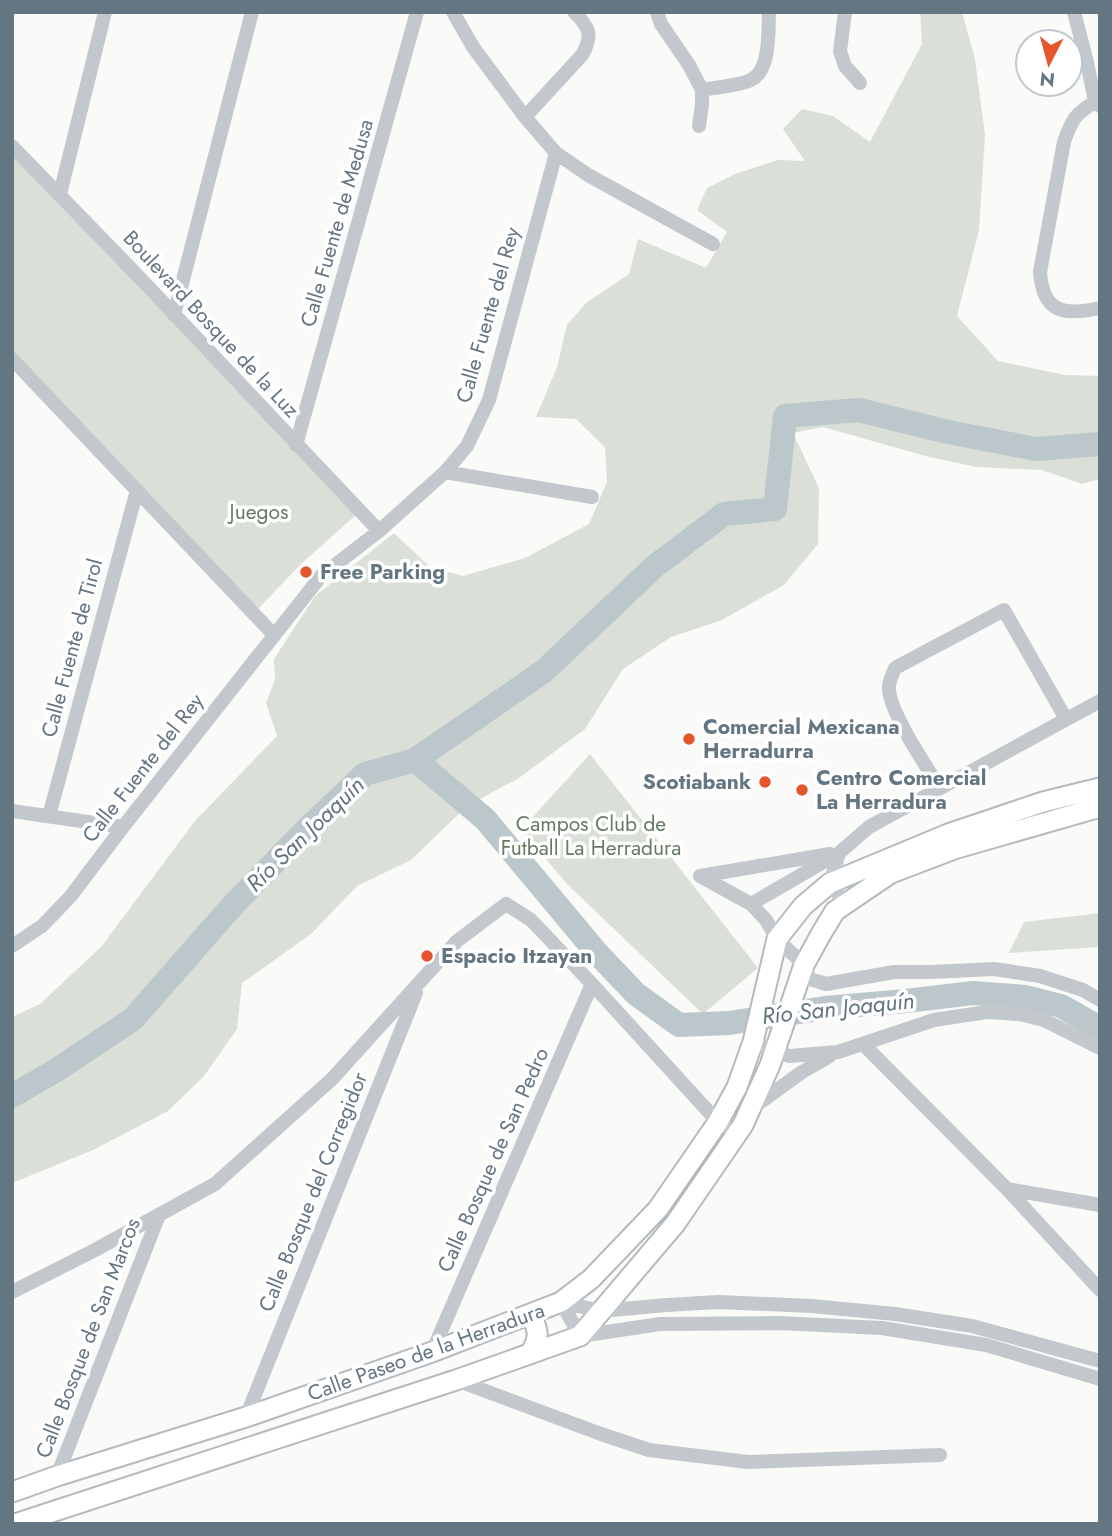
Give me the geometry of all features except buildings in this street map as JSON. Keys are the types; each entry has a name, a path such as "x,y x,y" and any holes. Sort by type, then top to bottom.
{"main road":[{"name":"Calle Paseo de la Herradura","path":"12,1492 246,1417 432,1352 561,1302 591,1279 658,1209 718,1122 737,1087 753,1042 778,939 803,906 830,883 947,834 1100,788"},
{"path":"580,1336 675,1224 737,1134 771,1065 804,966 835,911 891,873 954,849 1100,807"},
{"path":"530,1354 538,1338 538,1330 531,1315"},
{"name":"Calle Paseo de la Herradura","path":"15,1524 456,1380 580,1336"}],"street":[{"path":"60,194 104,12"},
{"path":"174,315 252,12"},
{"name":"Calle Fuente de Medusa","path":"296,445 417,12"},
{"path":"453,12 473,47 525,117 556,153 588,175 713,243"},
{"path":"525,117 588,45 589,33 584,21 574,12"},
{"path":"657,12 661,24 689,65 702,90 699,126"},
{"path":"702,90 750,81 759,75 767,48 769,12"},
{"path":"845,12 841,51 845,66 860,82"},
{"path":"1074,12 1097,104 1079,112 1064,142 1040,272 1041,287 1048,303 1063,311 1080,312 1100,308"},
{"name":"Boulevard Bosque de la Luz","path":"12,146 379,531"},
{"name":"Calle Fuente del Rey","path":"12,946 42,926 70,897 321,576 379,531 445,472 467,446 489,400 556,153"},
{"path":"13,363 274,635"},
{"path":"445,472 592,497"},
{"name":"Calle Fuente de Tirol","path":"48,816 136,490"},
{"path":"940,788 892,704 888,686 895,667 1004,610 1066,719"},
{"path":"751,904 839,853 869,827 1100,701"},
{"path":"12,811 123,827"},
{"path":"839,853 700,876 751,904 766,920 778,939 804,966 810,979 825,984 894,972 994,969 1040,976 1083,990 1100,1000"},
{"path":"839,853 830,883 846,904"},
{"path":"12,1292 215,1184 332,1079 457,941 506,904 531,920 718,1122 737,1134"},
{"name":"Calle Bosque del Corregidor","path":"246,1417 420,983"},
{"name":"Calle Bosque de San Pedro","path":"432,1352 592,984"},
{"path":"753,1042 789,1056 838,1052 934,1020 987,1012 1019,1014 1044,1020 1100,1048"},
{"path":"863,1045 1007,1189 1100,1290"},
{"path":"750,1109 802,1072 838,1052"},
{"path":"1007,1189 1100,1205"},
{"name":"Calle Bosque de San Marcos","path":"57,1476 159,1215"},
{"path":"561,1302 601,1311 719,1302 812,1306 895,1314 959,1324 1100,1361"},
{"path":"561,1302 580,1336 660,1324 779,1323 882,1328 986,1345 1100,1379"},
{"path":"1046,1364 1049,1347"},
{"path":"456,1380 649,1450 748,1462 940,1455"}],"green space":[{"path":"920,12 962,12 975,59 985,135 979,230 957,316 998,361 1065,375 1100,376 1100,479 1082,484 1042,470 977,467 929,457 823,427 793,433 819,488 818,544 784,585 722,620 671,637 623,669 585,729 519,778 467,806 411,860 357,886 311,934 242,983 237,1029 204,1076 168,1111 93,1150 12,1183 12,1017 40,1004 101,947 195,821 277,736 266,703 275,680 274,659 315,596 394,533 430,567 463,576 525,558 589,524 607,482 605,447 576,419 536,417 557,367 567,325 586,303 629,274 638,239 706,268 727,232 697,210 707,188 735,174 778,160 805,161 783,129 802,109 833,116 870,142 922,44"},
{"name":"Juegos","path":"12,147 358,513 301,564 256,611 12,354"},
{"name":"Campos Club de Futball La Herradura","path":"590,754 758,968 703,1014 568,885 521,830"},
{"path":"1100,913 1100,947 1009,953 1024,922"}],"waterway":[{"path":"12,1096 133,1019 233,905 365,774 415,760 544,671 655,566 724,514 775,509 785,416 859,410 948,432 1036,449 1100,444"},
{"name":"Río San Joaquín","path":"415,760 485,819 597,953 636,994 679,1025 729,1023 825,1008 973,993 1026,997 1061,1006 1100,1028"}],"place":[{"name":"Free Parking","path":"306,572"},
{"name":"Comercial Mexicana Herradurra","path":"689,739"},
{"name":"Scotiabank","path":"765,782"},
{"name":"Centro Comercial La Herradura","path":"802,790"},
{"name":"Espacio Itzayan","path":"427,956"}]}
